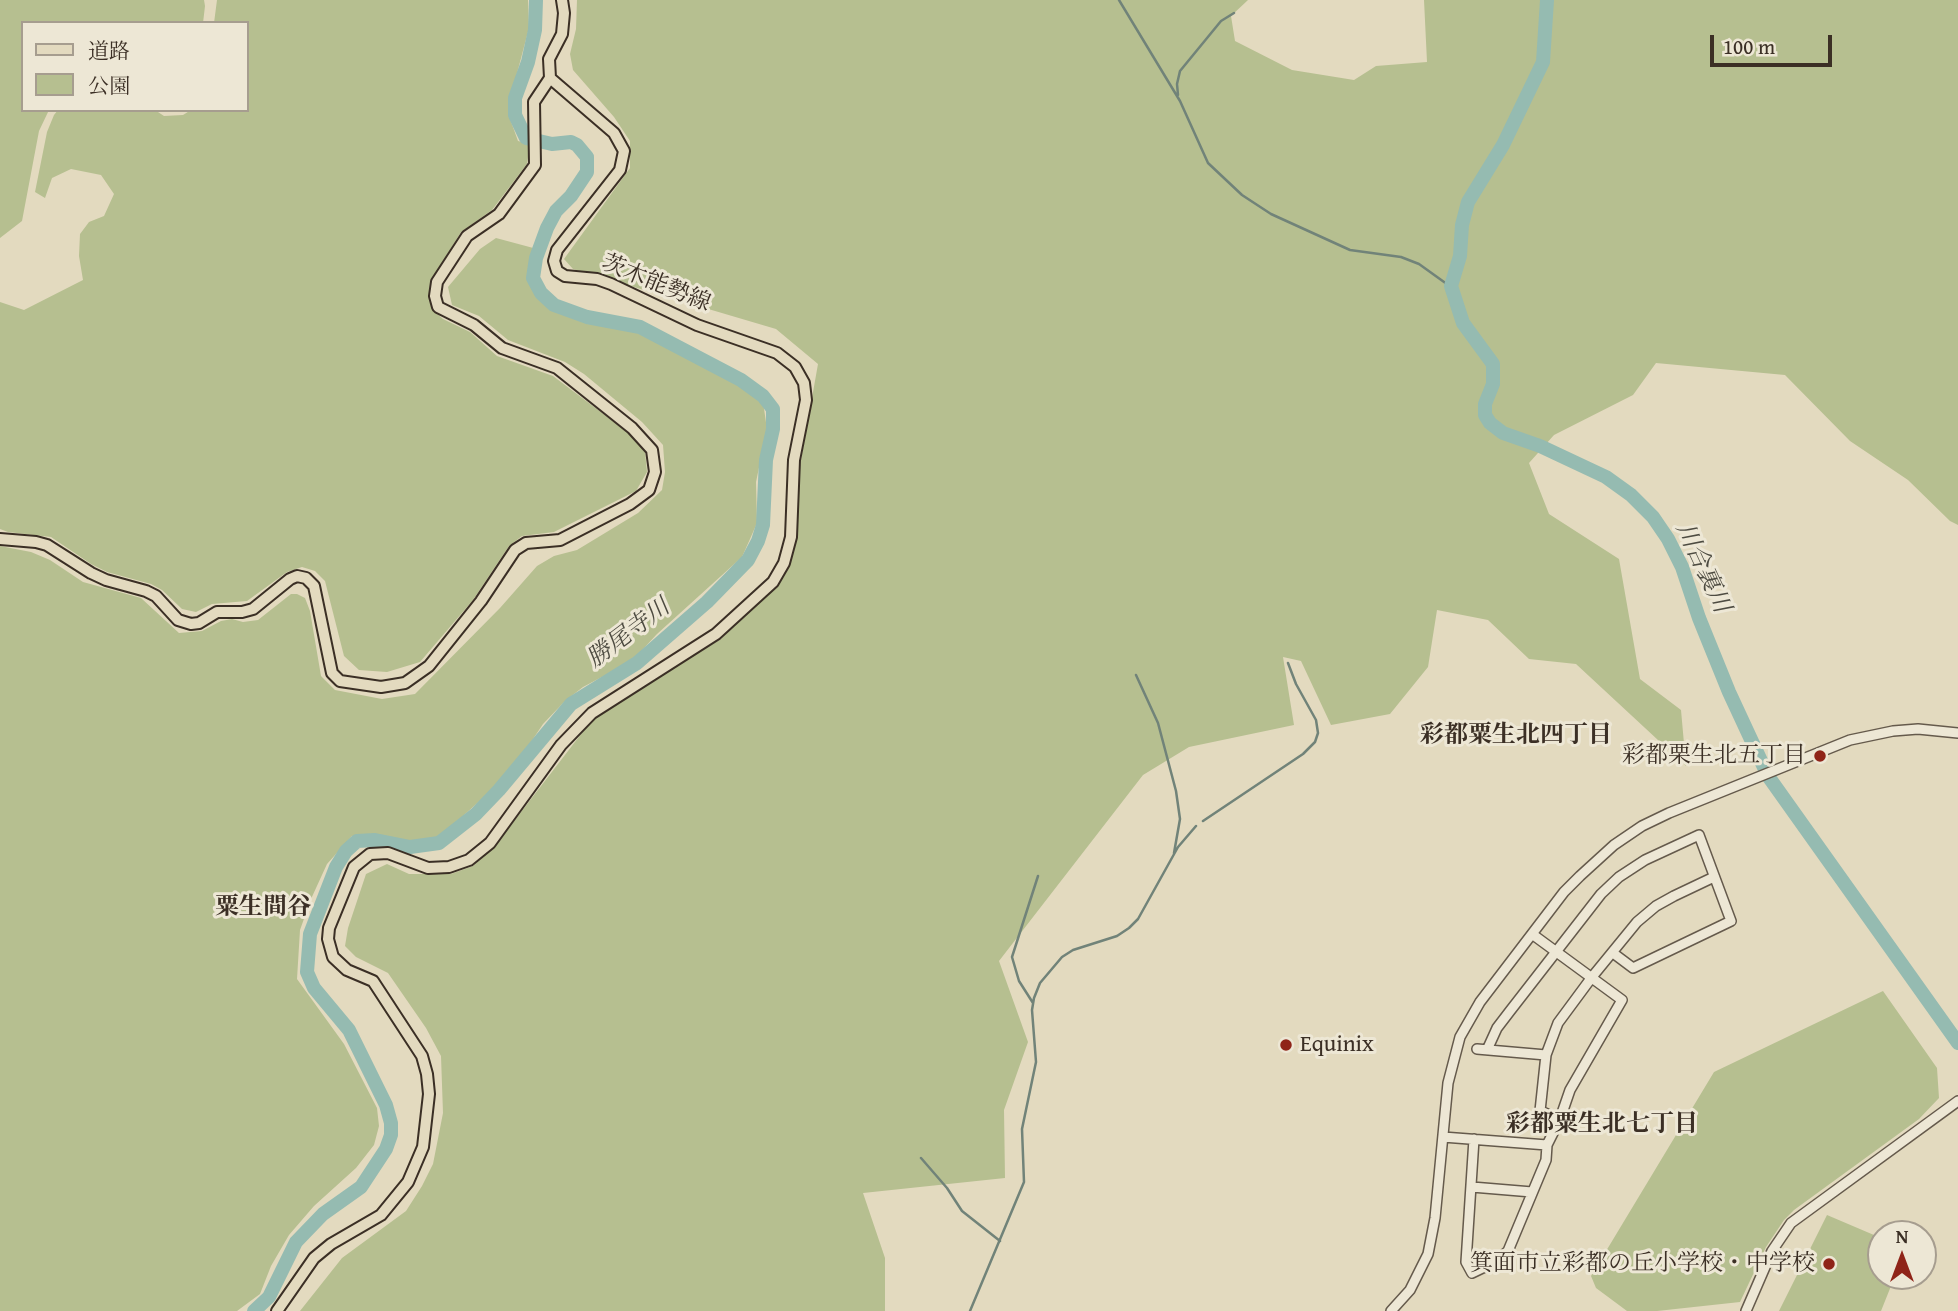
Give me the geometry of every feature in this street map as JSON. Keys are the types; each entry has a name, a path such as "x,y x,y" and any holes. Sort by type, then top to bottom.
{"main road":[{"path":"0,539 36,541 47,545 91,573 156,596 178,620 191,624 199,623 217,612 253,609 290,579 297,576 306,578 314,586 332,673 340,681 381,687 405,683 429,666 481,601 515,550 526,543 560,540 630,504 649,490 654,472 652,450 632,428 556,368 502,348 474,325 438,307 435,296 437,282 467,236 499,214 535,165 537,145 534,102 550,78 549,59 562,34 562,0"},
{"name":"茨木能勢線","path":"277,1311 314,1258 331,1244 381,1215 408,1182 423,1147 429,1094 422,1056 373,981 346,970 333,957 328,939 329,928 354,867 370,854 379,853 388,853 428,868 449,867 469,860 490,843 561,745 592,713 716,634 773,582 784,563 791,537 794,460 806,400 804,383 795,368 777,353 697,325 611,284 597,279 565,276 557,271 554,261 557,250 620,170 624,151 614,133 550,78"}],"street":[{"path":"1391,1311 1410,1290 1428,1254 1435,1218 1448,1083 1460,1037 1480,1002 1564,892 1614,845 1642,826 1791,763 1850,740 1883,732 1919,729 1958,733"},
{"path":"1546,1055 1482,1049 1609,887 1645,860 1699,835 1731,921 1633,968 1613,953"},
{"path":"1560,1119 1540,1111 1546,1055 1558,1023 1592,976 1637,922 1656,906 1714,877"},
{"path":"1474,1139 1466,1262 1472,1273 1508,1251 1546,1160 1547,1145 1570,1090 1622,1000 1532,934"},
{"path":"1746,1311 1772,1251 1791,1223 1955,1103"},
{"path":"1443,1137 1547,1145"},
{"path":"1472,1187 1532,1192"}],"green space":[{"path":"0,0 204,0 203,21 21,21 21,112 48,112 39,131 22,221 0,238"},
{"path":"217,0 528,0 529,28 511,96 509,116 518,141 530,144 527,164 492,210 461,232 431,281 429,298 433,310 443,319 470,332 497,356 553,376 630,434 645,452 647,472 636,491 554,532 522,536 509,546 473,600 420,662 387,672 359,670 344,656 325,581 315,571 302,567 287,572 247,601 212,604 196,612 182,609 162,590 151,584 107,572 91,564 51,537 0,529 0,302 24,310 83,280 79,256 80,234 89,222 104,216 114,194 101,175 71,169 52,178 45,198 35,192 47,132 54,115 56,112 158,112 164,116 183,115 188,112 248,112 248,21 214,21"},
{"path":"577,0 1248,0 1231,16 1235,41 1292,70 1354,80 1376,66 1427,62 1424,0 1958,0 1958,525 1950,521 1908,480 1850,441 1785,375 1656,363 1633,395 1554,435 1529,463 1549,514 1619,559 1640,679 1681,710 1686,766 1576,664 1529,659 1488,620 1437,610 1428,667 1390,714 1331,725 1301,661 1283,657 1294,725 1189,747 1143,775 999,961 1028,1042 1004,1110 1005,1178 863,1193 885,1258 885,1311 300,1311 342,1258 406,1211 433,1164 443,1113 441,1056 426,1028 388,973 356,957 345,946 348,928 366,874 387,864 409,874 451,874 473,866 494,847 595,716 721,639 776,585 790,564 796,537 799,471 818,364 776,329 573,269 564,259 630,168 630,141 614,117 573,70 570,54 576,29"},
{"path":"496,238 537,249 531,261 530,286 552,310 586,323 618,326 639,332 738,384 763,402 767,429 756,482 757,523 742,557 657,634 632,661 583,687 565,701 543,724 525,751 492,790 436,840 410,841 375,834 352,836 327,864 300,930 297,979 344,1044 377,1108 379,1126 374,1145 356,1168 314,1206 289,1235 271,1266 260,1294 237,1311 0,1311 0,546 31,552 50,560 83,582 141,598 179,633 202,631 221,621 232,619 243,622 258,620 291,594 297,594 305,598 310,611 321,676 335,690 382,699 415,694 500,608 537,566 554,556 577,550 638,513 662,490 665,472 663,445 642,422 584,374 565,362 508,340 479,316 452,305 448,287 480,249"},
{"path":"1883,991 1937,1068 1939,1098 1919,1119 1784,1220 1766,1247 1740,1302 1657,1311 1627,1311 1596,1288 1591,1276 1714,1072"},
{"path":"1827,1215 1867,1232 1867,1290 1889,1290 1881,1311 1779,1311"}],"waterway":[{"name":"勝尾寺川","path":"254,1311 269,1297 296,1242 323,1214 361,1187 386,1149 391,1135 386,1105 349,1030 314,988 307,972 310,934 336,867 346,851 357,841 375,840 410,847 439,843 476,814 499,790 571,704 637,663 707,602 748,560 763,525 766,460 773,429 773,409 763,396 741,380 640,327 587,317 554,305 541,293 533,278 536,258 547,228 556,211 571,196 587,172 587,157 577,145 571,142 552,144 526,138 515,115 515,98 528,62 535,30 536,0"},
{"path":"1119,0 1180,101 1208,163 1242,195 1271,214 1350,250 1401,257 1419,264 1451,287"},
{"name":"川合裏川","path":"1547,0 1543,62 1503,145 1468,202 1462,225 1460,256 1451,286 1463,323 1493,364 1493,384 1485,404 1485,415 1490,423 1503,433 1540,446 1606,477 1631,495 1653,517 1682,567 1729,692 1768,776 1958,1043"},
{"path":"1178,95 1180,71 1221,21 1234,13"},
{"path":"1203,821 1303,754 1315,742 1318,733 1316,720 1288,663"},
{"path":"1136,675 1158,723 1176,791 1180,819 1174,853"},
{"path":"970,1311 1024,1182 1022,1129 1036,1062 1032,1010 1040,983 1062,957 1073,950 1117,936 1138,919 1178,847 1196,826"},
{"path":"1033,1003 1019,981 1012,957 1038,876"},
{"path":"921,1158 947,1188 962,1211 1000,1241"}],"place":[{"name":"彩都栗生北五丁目","path":"1820,756"},
{"name":"Equinix","path":"1286,1045"},
{"name":"箕面市立彩都の丘小学校・中学校","path":"1829,1264"}],"district":[{"name":"彩都粟生北四丁目","path":"1516,736"},
{"name":"粟生間谷","path":"263,908"},
{"name":"彩都粟生北七丁目","path":"1602,1125"}]}
